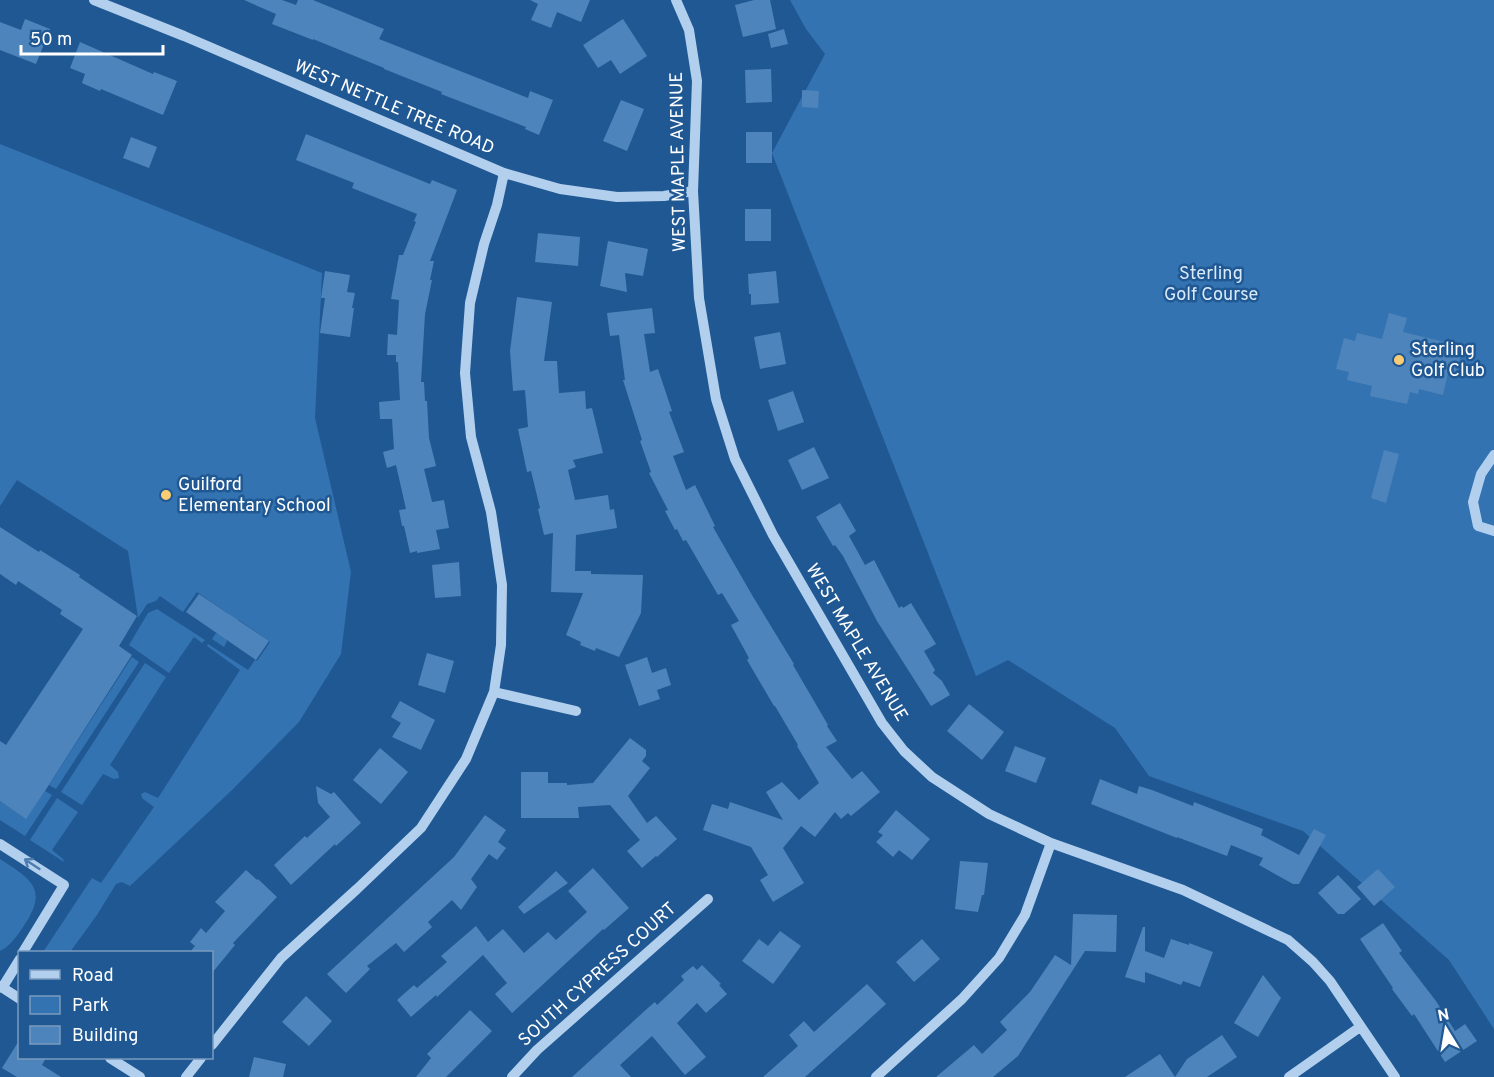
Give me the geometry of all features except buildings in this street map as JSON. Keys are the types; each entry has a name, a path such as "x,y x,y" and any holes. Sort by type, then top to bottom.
{"street":[{"name":"WEST NETTLE TREE ROAD","path":"94,0 184,36 504,173 560,189 617,197 664,196 693,191"},
{"name":"WEST MAPLE AVENUE","path":"676,0 689,30 697,81 693,191 699,298 716,399 735,459 773,535 882,723 904,751 932,777 989,813 1052,843 1183,890 1288,940 1330,981 1395,1077"},
{"path":"213,1044 281,958 421,828 466,759 494,692 501,645 502,585 491,513 471,437 465,373 470,303 504,173"},
{"path":"1494,455 1481,474 1473,502 1478,526 1494,531"},
{"path":"494,692 576,711"},
{"path":"876,1077 962,999 999,958 1025,915 1052,843"},
{"path":"0,844 64,885 25,951"},
{"name":"SOUTH CYPRESS COURT","path":"512,1077 537,1050 708,899"},
{"path":"18,962 1,987 18,998"},
{"path":"1289,1077 1360,1027"},
{"path":"112,1059 140,1077"},
{"path":"186,1077 200,1059"}],"green space":[{"name":"Sterling Golf Course","path":"790,0 1494,0 1494,1029 1449,960 1303,831 1149,776 1115,728 1008,660 976,676 772,153 825,54 806,29"},
{"name":"Guilford Elementary School","path":"0,144 322,273 315,418 351,572 341,654 299,722 232,790 130,886 122,882 116,884 71,951 44,951 92,878 101,883 154,807 142,798 141,794 145,792 158,798 240,670 207,646 208,644 248,670 270,642 239,620 226,639 224,647 212,639 229,614 197,592 183,612 160,596 156,601 147,604 138,618 128,551 17,480 0,506"},
{"path":"157,609 205,640 202,643 194,637 169,673 129,645 148,613"},
{"path":"132,657 139,662 56,789 49,785"},
{"path":"145,663 166,677 110,765 118,772 119,778 114,779 103,774 82,805 61,792"},
{"path":"45,791 52,795 25,836 0,820 0,801 26,818"},
{"path":"57,798 78,812 52,850 64,862 30,840"},
{"path":"0,859 21,873 36,894 31,914 23,927 16,937 0,951"}],"place":[{"name":"Sterling Golf Club","path":"1399,360"},
{"name":"Guilford Elementary School","path":"166,495"}]}
